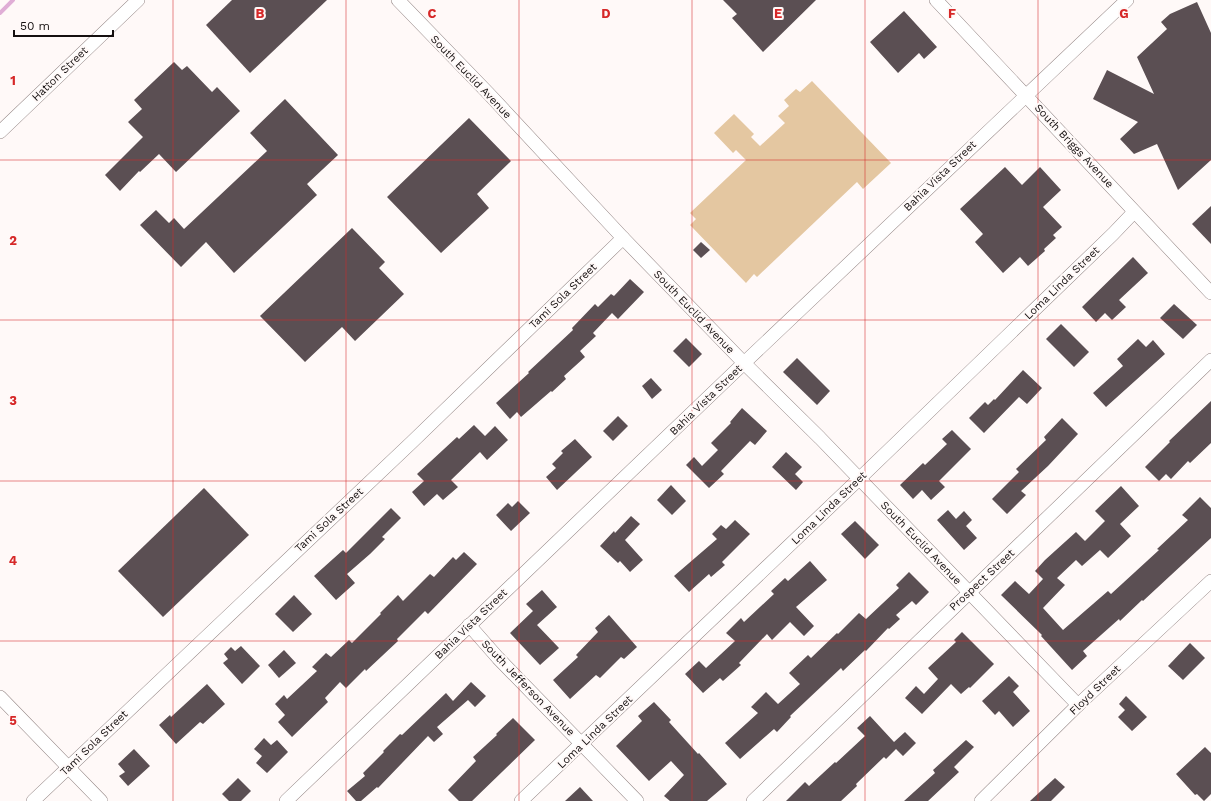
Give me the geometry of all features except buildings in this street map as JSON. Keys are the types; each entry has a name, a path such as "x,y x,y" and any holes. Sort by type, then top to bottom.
{"street":[{"name":"Hatton Street","path":"0,132 138,0"},
{"name":"South Euclid Avenue","path":"398,0 744,364 820,438 1078,705"},
{"name":"South Briggs Avenue","path":"936,0 1026,94 1134,212 1211,293"},
{"name":"Bahia Vista Street","path":"286,801 1026,94 1127,0"},
{"name":"Loma Linda Street","path":"521,801 859,479 1134,212"},
{"name":"Tami Sola Street","path":"34,801 412,442 623,238"},
{"name":"Prospect Street","path":"753,801 1211,360"},
{"name":"Floyd Street","path":"981,801 1078,705 1211,581"},
{"name":"South Jefferson Avenue","path":"469,625 498,658 637,801"},
{"path":"0,698 101,801"}],"shaded area":[{"path":"812,81 891,163 863,189 857,182 757,277 754,274 746,283 690,225 696,219 690,213 746,160 736,150 733,153 714,133 734,114 754,134 751,137 760,146 785,123 778,116 789,106 784,100 796,89 800,92"}],"waterway":[{"path":"0,13 13,0"}]}
